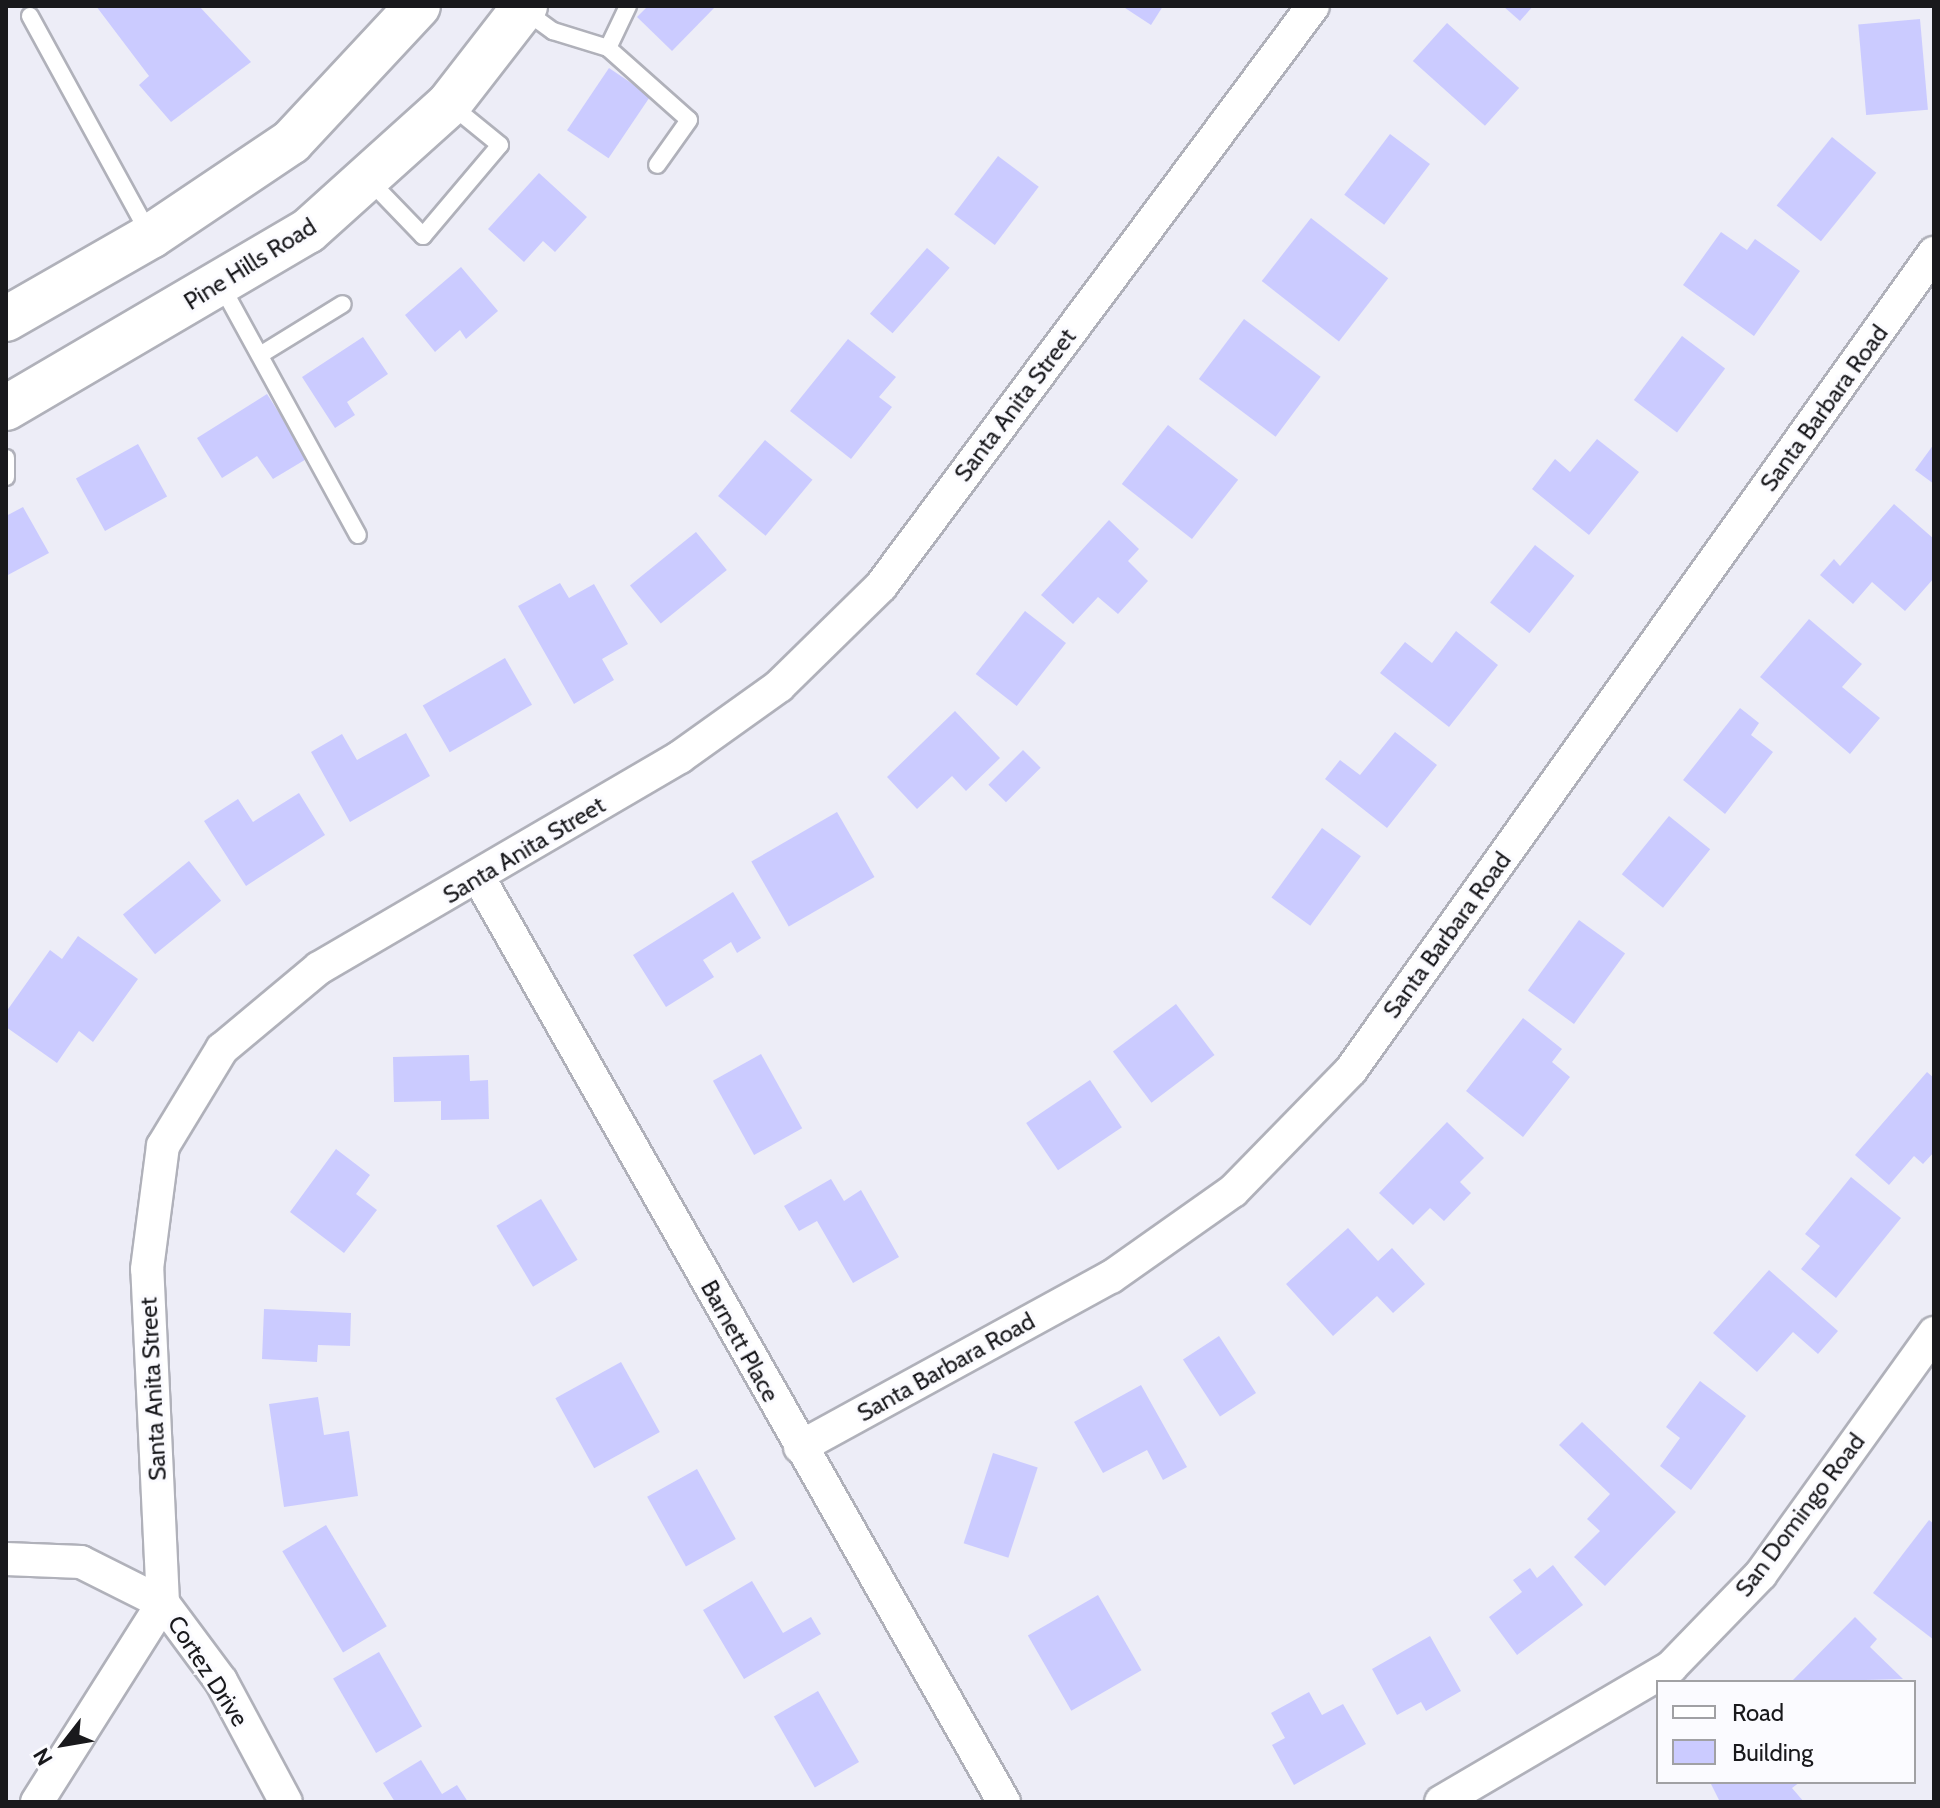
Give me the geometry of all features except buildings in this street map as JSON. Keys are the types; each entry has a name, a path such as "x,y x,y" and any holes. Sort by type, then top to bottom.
{"main road":[{"path":"6,319 151,236 291,142 418,6"},
{"name":"Pine Hills Road","path":"6,408 221,285 308,231 449,104 524,8"}],"street":[{"name":"Santa Anita Street","path":"163,1603 147,1269 163,1146 234,1039 319,968 479,878 680,757 779,686 881,586 1313,6"},
{"name":"Santa Barbara Road","path":"800,1447 1111,1277 1233,1191 1351,1070 1934,253"},
{"name":"Barnett Place","path":"479,878 1004,1802"},
{"name":"San Domingo Road","path":"1441,1802 1671,1667 1761,1574 1934,1333"},
{"name":"Cortez Drive","path":"6,1559 81,1562 163,1603 221,1681 286,1802"},
{"path":"37,1802 163,1603"}],"lane":[{"path":"608,48 628,6"},
{"path":"524,8 553,31 608,48 689,120 657,165"},
{"path":"30,16 151,236"},
{"path":"368,179 423,236 500,145 449,104"},
{"path":"221,285 358,535"},
{"path":"260,355 343,304"},
{"path":"6,458 6,477"}]}
